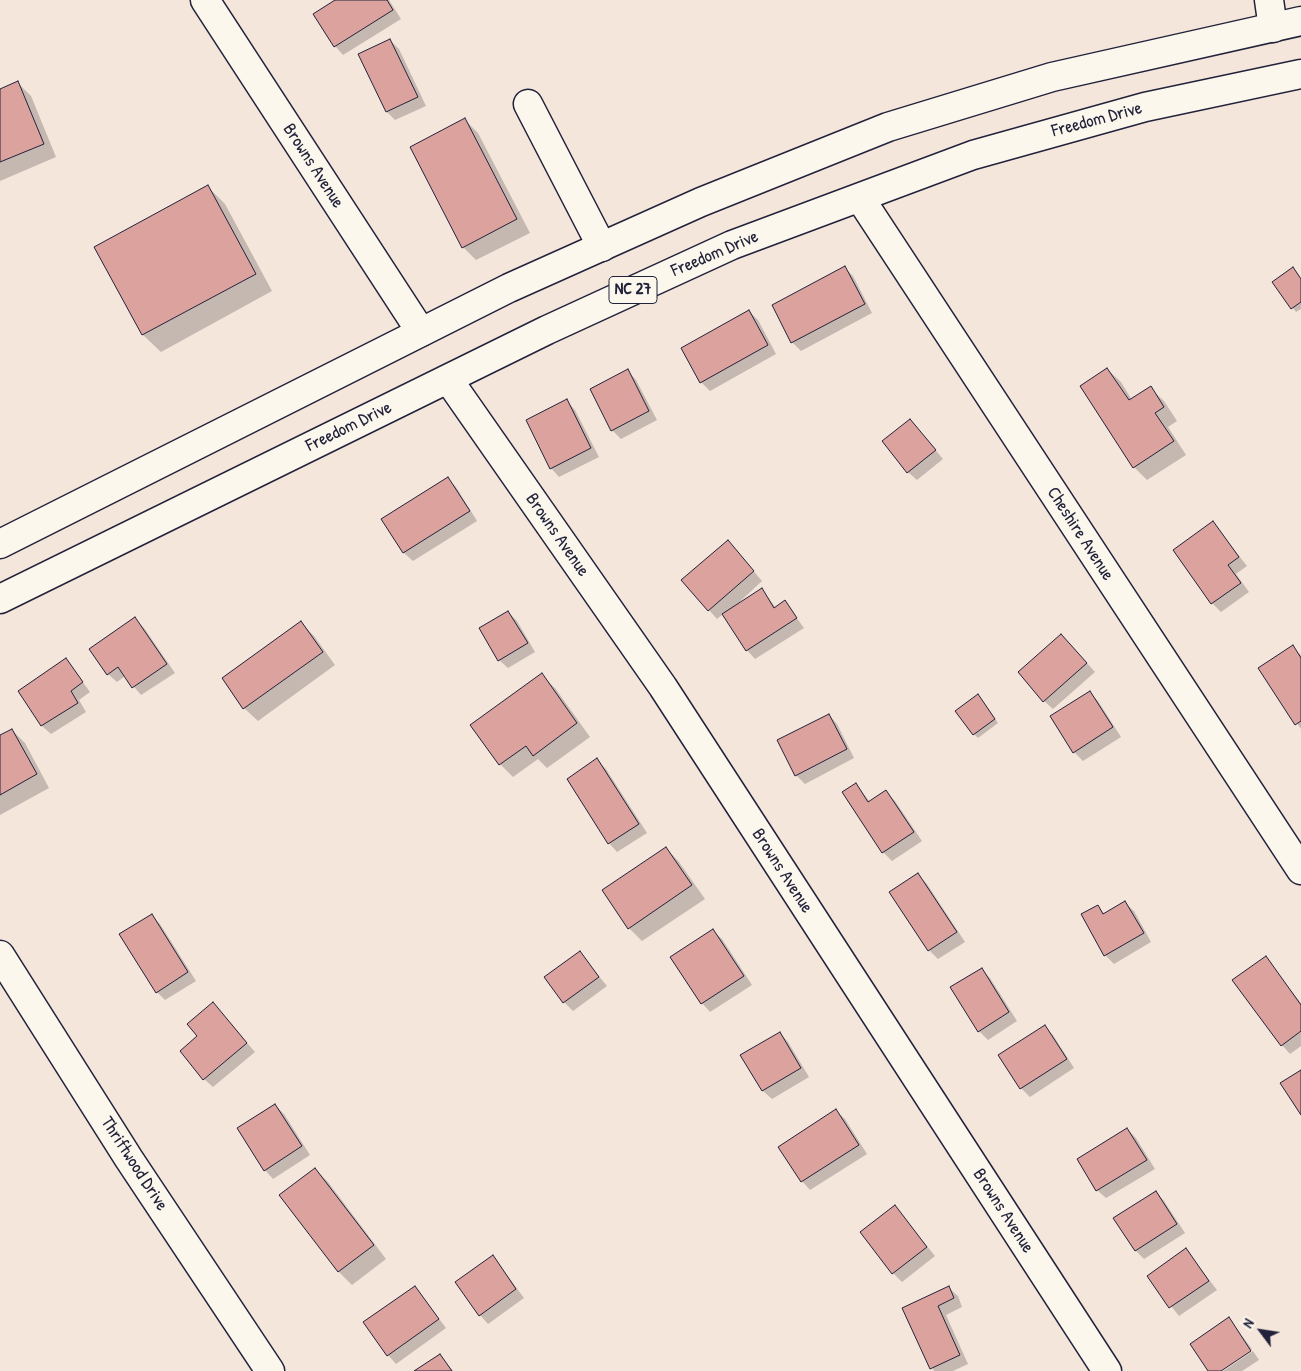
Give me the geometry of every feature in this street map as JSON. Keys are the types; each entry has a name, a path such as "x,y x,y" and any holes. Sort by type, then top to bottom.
{"main road":[{"name":"Browns Avenue","path":"205,0 421,332"},
{"path":"1269,0 1273,28"},
{"path":"0,544 509,288 701,202 888,127 1052,77 1301,22"},
{"name":"Freedom Drive","path":"0,599 556,326 732,245 973,154 1145,107 1301,74"},
{"path":"528,104 602,247"},
{"name":"Cheshire Avenue","path":"860,198 1301,870"},
{"name":"Browns Avenue","path":"448,379 666,692 1107,1371"},
{"path":"0,560 194,462 202,455 209,439"},
{"name":"Thriftwood Drive","path":"0,955 134,1165 270,1371"}],"building":[{"path":"335,0 387,0 393,10 334,47 313,14"},
{"path":"390,39 418,97 386,112 358,54"},
{"path":"18,81 44,144 0,162 0,89"},
{"path":"465,118 517,219 462,248 410,147"},
{"path":"208,185 256,274 142,335 94,247"},
{"path":"845,266 865,304 791,343 772,305"},
{"path":"1293,267 1301,279 1301,302 1291,309 1272,282"},
{"path":"749,310 768,345 700,383 681,348"},
{"path":"1107,368 1129,400 1151,386 1164,407 1155,413 1174,441 1133,468 1080,386"},
{"path":"628,369 649,411 611,431 590,389"},
{"path":"567,399 591,448 550,469 526,420"},
{"path":"910,419 936,450 907,473 882,441"},
{"path":"448,477 470,511 403,553 381,519"},
{"path":"1213,521 1239,557 1228,565 1241,583 1211,604 1173,550"},
{"path":"728,540 754,571 708,611 681,580"},
{"path":"762,588 774,608 785,600 797,618 746,651 722,614"},
{"path":"508,611 528,643 498,661 479,628"},
{"path":"135,617 167,664 132,688 118,667 107,675 89,649"},
{"path":"301,621 323,652 243,709 222,678"},
{"path":"1061,634 1087,663 1043,702 1018,672"},
{"path":"1293,645 1301,658 1301,721 1295,725 1258,668"},
{"path":"66,658 83,682 71,691 78,703 41,726 18,691"},
{"path":"542,673 577,723 533,756 526,746 499,765 470,725"},
{"path":"1090,691 1113,727 1073,753 1050,716"},
{"path":"978,694 995,719 973,735 955,711"},
{"path":"829,714 847,749 795,776 777,740"},
{"path":"12,729 37,774 0,795 0,735"},
{"path":"597,758 639,824 608,844 567,779"},
{"path":"856,783 868,802 886,790 914,832 882,853 842,792"},
{"path":"666,847 692,885 628,929 602,890"},
{"path":"918,873 957,932 928,951 889,892"},
{"path":"1125,901 1144,933 1104,956 1081,914 1098,905 1103,914"},
{"path":"152,914 188,972 156,993 119,934"},
{"path":"713,929 744,976 701,1004 670,957"},
{"path":"580,951 599,977 563,1003 544,977"},
{"path":"1266,956 1301,1005 1301,1031 1281,1046 1232,980"},
{"path":"982,968 1009,1012 978,1032 950,987"},
{"path":"213,1002 247,1043 203,1080 180,1051 197,1036 187,1024"},
{"path":"1045,1025 1067,1059 1020,1089 998,1055"},
{"path":"780,1032 801,1068 762,1091 740,1055"},
{"path":"1301,1070 1301,1115 1280,1083"},
{"path":"275,1104 302,1146 264,1171 237,1128"},
{"path":"836,1109 859,1145 801,1182 778,1147"},
{"path":"1127,1128 1147,1160 1096,1191 1077,1159"},
{"path":"315,1168 374,1245 338,1272 279,1195"},
{"path":"1156,1191 1177,1224 1135,1251 1113,1218"},
{"path":"895,1205 927,1247 892,1274 860,1232"},
{"path":"1186,1248 1209,1281 1169,1308 1147,1276"},
{"path":"493,1255 516,1289 479,1316 455,1282"},
{"path":"415,1286 439,1319 387,1356 363,1322"},
{"path":"949,1286 954,1298 938,1306 960,1355 930,1369 902,1308"},
{"path":"1229,1317 1251,1351 1221,1371 1208,1371 1190,1344"},
{"path":"440,1354 452,1371 414,1371"}]}
